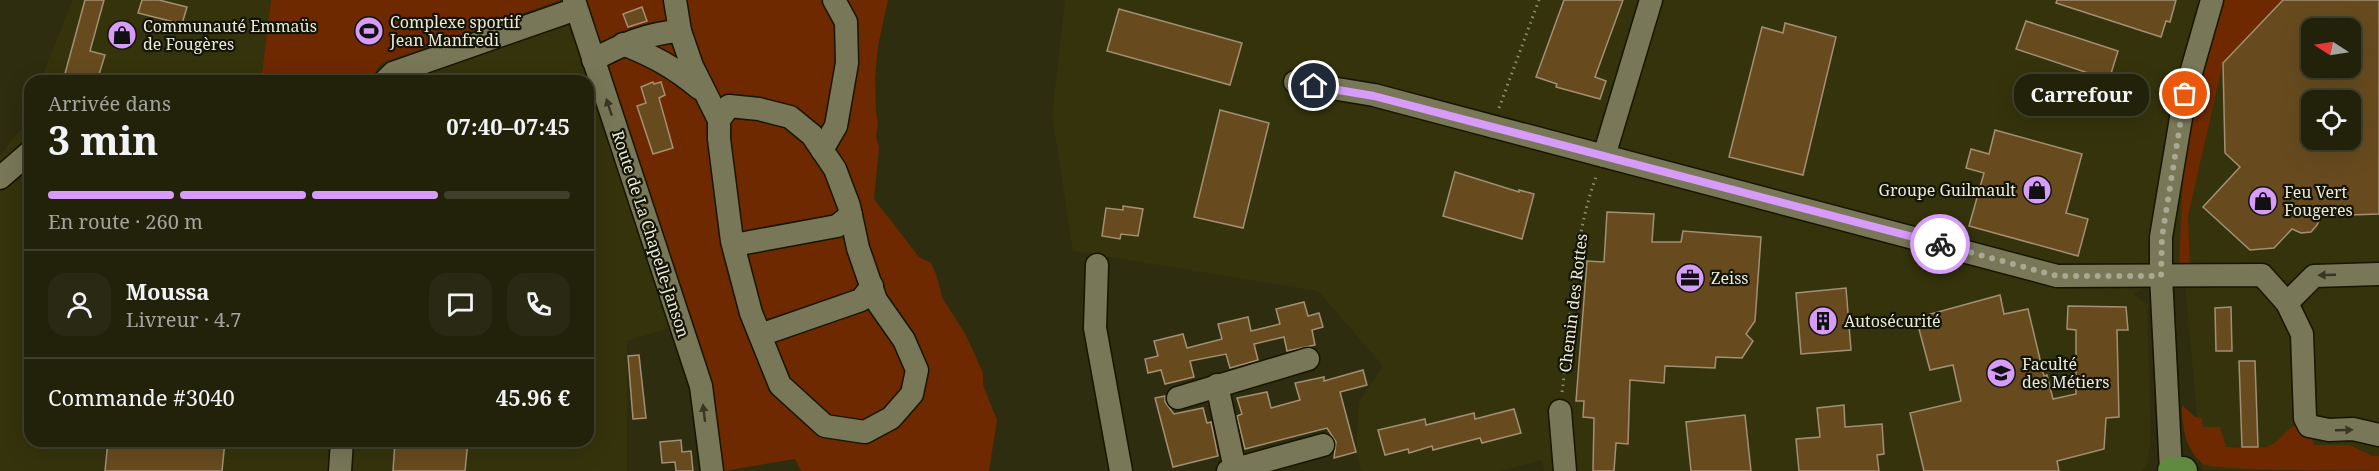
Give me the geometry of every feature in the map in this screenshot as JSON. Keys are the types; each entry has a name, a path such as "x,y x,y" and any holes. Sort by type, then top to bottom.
{"main road":[{"path":"2171,471 2183,471"}],"street":[{"path":"675,0 680,32 692,66 719,120 718,139 734,245 751,313 780,384 825,426 865,432 891,418 912,394 917,370 904,340 876,300 835,169 812,135 790,117 759,109 729,106 719,120"},
{"path":"822,150 836,126 847,63 846,22 834,0"},
{"path":"1604,156 1651,0"},
{"path":"2171,471 2162,284 2162,237 2185,94 2212,0"},
{"path":"391,75 575,5"},
{"name":"Route de La Chapelle-Janson","path":"575,5 701,386 712,471"},
{"path":"593,60 623,44 658,33 680,32"},
{"path":"623,44 654,56 675,68 705,93"},
{"path":"1295,82 1374,96 2057,276 2162,284 2262,275 2287,303 2302,334 2305,418 2309,426 2329,430 2352,429 2379,435"},
{"path":"0,178 24,157"},
{"path":"734,245 837,226 851,215"},
{"path":"1097,265 1095,328 1121,471"},
{"path":"2287,303 2314,276 2379,274"},
{"path":"760,335 861,300 872,286"},
{"path":"1178,398 1308,359"},
{"path":"1217,385 1232,470 1323,445"},
{"path":"1560,411 1565,471"},
{"path":"340,471 342,447"}],"path":[{"path":"1492,127 1539,0"},
{"name":"Chemin des Rottes","path":"1560,411 1577,246 1590,195 1604,156"}],"shaded area":[{"path":"73,0 271,0 262,75 42,75"},
{"name":"Complexe sportif Jean Manfredi","path":"271,0 561,0 382,63 373,75 262,75"},
{"path":"561,0 580,0 689,322 627,341 627,471 0,471 0,155 21,129 24,122 24,447 594,447 594,75 373,75 382,63"},
{"path":"580,0 888,0 878,46 875,78 878,124 876,137 879,147 874,199 919,257 931,263 943,299 966,335 983,373 983,385 997,420 989,471 801,471 795,459 724,471 711,385"},
{"path":"1065,0 2379,0 2379,471 2202,470 2183,261 2134,294 2147,305 2151,441 2146,466 2142,471 1544,471 1542,460 1501,471 1361,471 1356,452 1359,402 1383,366 1318,291 1073,251 1052,115"},
{"path":"2224,0 2283,0 2223,63 2188,216 2190,269 2179,268 2183,175 2196,95"},
{"path":"2182,405 2195,417 2202,418 2203,427 2220,427 2226,447 2265,447 2277,441 2290,428 2302,426 2309,429 2314,445 2350,445 2372,456 2379,456 2379,471 2258,469 2203,464 2188,445"}],"building":[{"path":"85,0 104,0 90,51 105,55 99,75 65,75"},
{"path":"142,0 159,0 187,7 182,24 138,13"},
{"path":"1564,0 1623,0 1595,77 1606,81 1600,99 1556,87 1557,84 1536,77"},
{"path":"2057,0 2176,0 2170,22 2166,21 2161,37 2056,3"},
{"path":"2283,0 2379,0 2379,214 2321,216 2311,232 2301,233 2292,229 2274,248 2250,250 2203,207 2240,167 2225,153 2223,63"},
{"path":"642,7 647,21 628,27 623,14"},
{"path":"1119,9 1242,43 1230,85 1107,51"},
{"path":"2026,21 2118,51 2109,80 2016,49"},
{"path":"1785,23 1836,37 1803,175 1729,157 1762,27 1783,33"},
{"path":"653,82 654,84 661,82 665,95 659,98 673,148 653,154 637,106 646,103 641,87"},
{"path":"1220,110 1269,123 1243,228 1194,217"},
{"path":"1995,130 2082,154 2066,213 2088,219 2078,256 1969,226 1984,173 1966,168 1971,149 1989,154"},
{"path":"1455,172 1519,192 1519,190 1534,194 1522,239 1443,216"},
{"path":"1123,206 1143,209 1138,236 1121,234 1120,239 1102,236 1106,208 1123,210"},
{"path":"1607,212 1654,214 1652,242 1681,242 1683,231 1761,237 1755,321 1746,334 1753,341 1742,358 1716,357 1715,368 1665,366 1664,383 1630,380 1628,444 1616,443 1614,471 1593,471 1594,418 1583,417 1584,401 1576,401 1587,261 1604,262"},
{"name":"Autosécurité","path":"1846,288 1851,350 1801,354 1796,293"},
{"path":"2000,295 2004,314 2028,309 2044,376 2047,375 2053,399 2076,394 2076,330 2067,329 2068,306 2126,307 2128,330 2117,330 2119,417 2106,418 2104,449 2057,461 2059,471 1924,471 1910,413 1961,401 1953,365 1930,370 1916,318"},
{"path":"1304,302 1308,316 1319,313 1323,327 1312,330 1315,345 1287,351 1284,337 1254,344 1258,360 1230,368 1226,354 1190,361 1194,377 1165,384 1161,370 1148,373 1145,359 1158,356 1154,341 1183,334 1187,348 1222,339 1218,324 1248,317 1251,331 1280,324 1276,309"},
{"path":"2231,307 2232,351 2216,351 2215,308"},
{"path":"639,355 646,418 633,419 628,356"},
{"path":"2239,361 2255,361 2258,447 2242,447"},
{"path":"1363,370 1367,385 1340,392 1356,452 1334,458 1336,442 1327,428 1245,449 1237,416 1242,414 1237,398 1267,392 1271,408 1300,400 1295,383 1324,377 1324,381"},
{"path":"1165,396 1165,402 1174,414 1203,408 1207,423 1211,422 1218,456 1173,467 1155,398"},
{"path":"1844,405 1845,427 1882,424 1884,454 1877,455 1879,471 1799,471 1796,439 1820,437 1817,408"},
{"path":"1514,409 1521,433 1482,443 1480,438 1433,450 1432,446 1409,453 1408,449 1385,455 1378,430 1425,419 1426,425 1474,413 1475,419"},
{"path":"1745,415 1751,471 1691,471 1686,422"},
{"path":"681,440 682,452 691,451 693,471 676,471 675,462 662,463 660,442"},
{"path":"107,447 224,447 222,471 105,471"},
{"path":"395,447 467,447 465,471 393,471"}],"way so far":[{"path":"1940,244 2057,276 2161,276 2162,237 2185,94"}],"place":[{"name":"Complexe sportif Jean Manfredi","path":"369,31"},
{"name":"Communauté Emmaüs de Fougères","path":"122,35"},
{"name":"Carrefour","path":"2185,94"},
{"name":"Groupe Guilmault","path":"2037,190"},
{"name":"Feu Vert Fougeres","path":"2263,201"},
{"name":"Zeiss","path":"1690,278"},
{"name":"Autosécurité","path":"1823,321"},
{"name":"Faculté des Métiers","path":"2001,373"}],"route":[{"path":"1314,86 1374,96 1940,244"}]}
